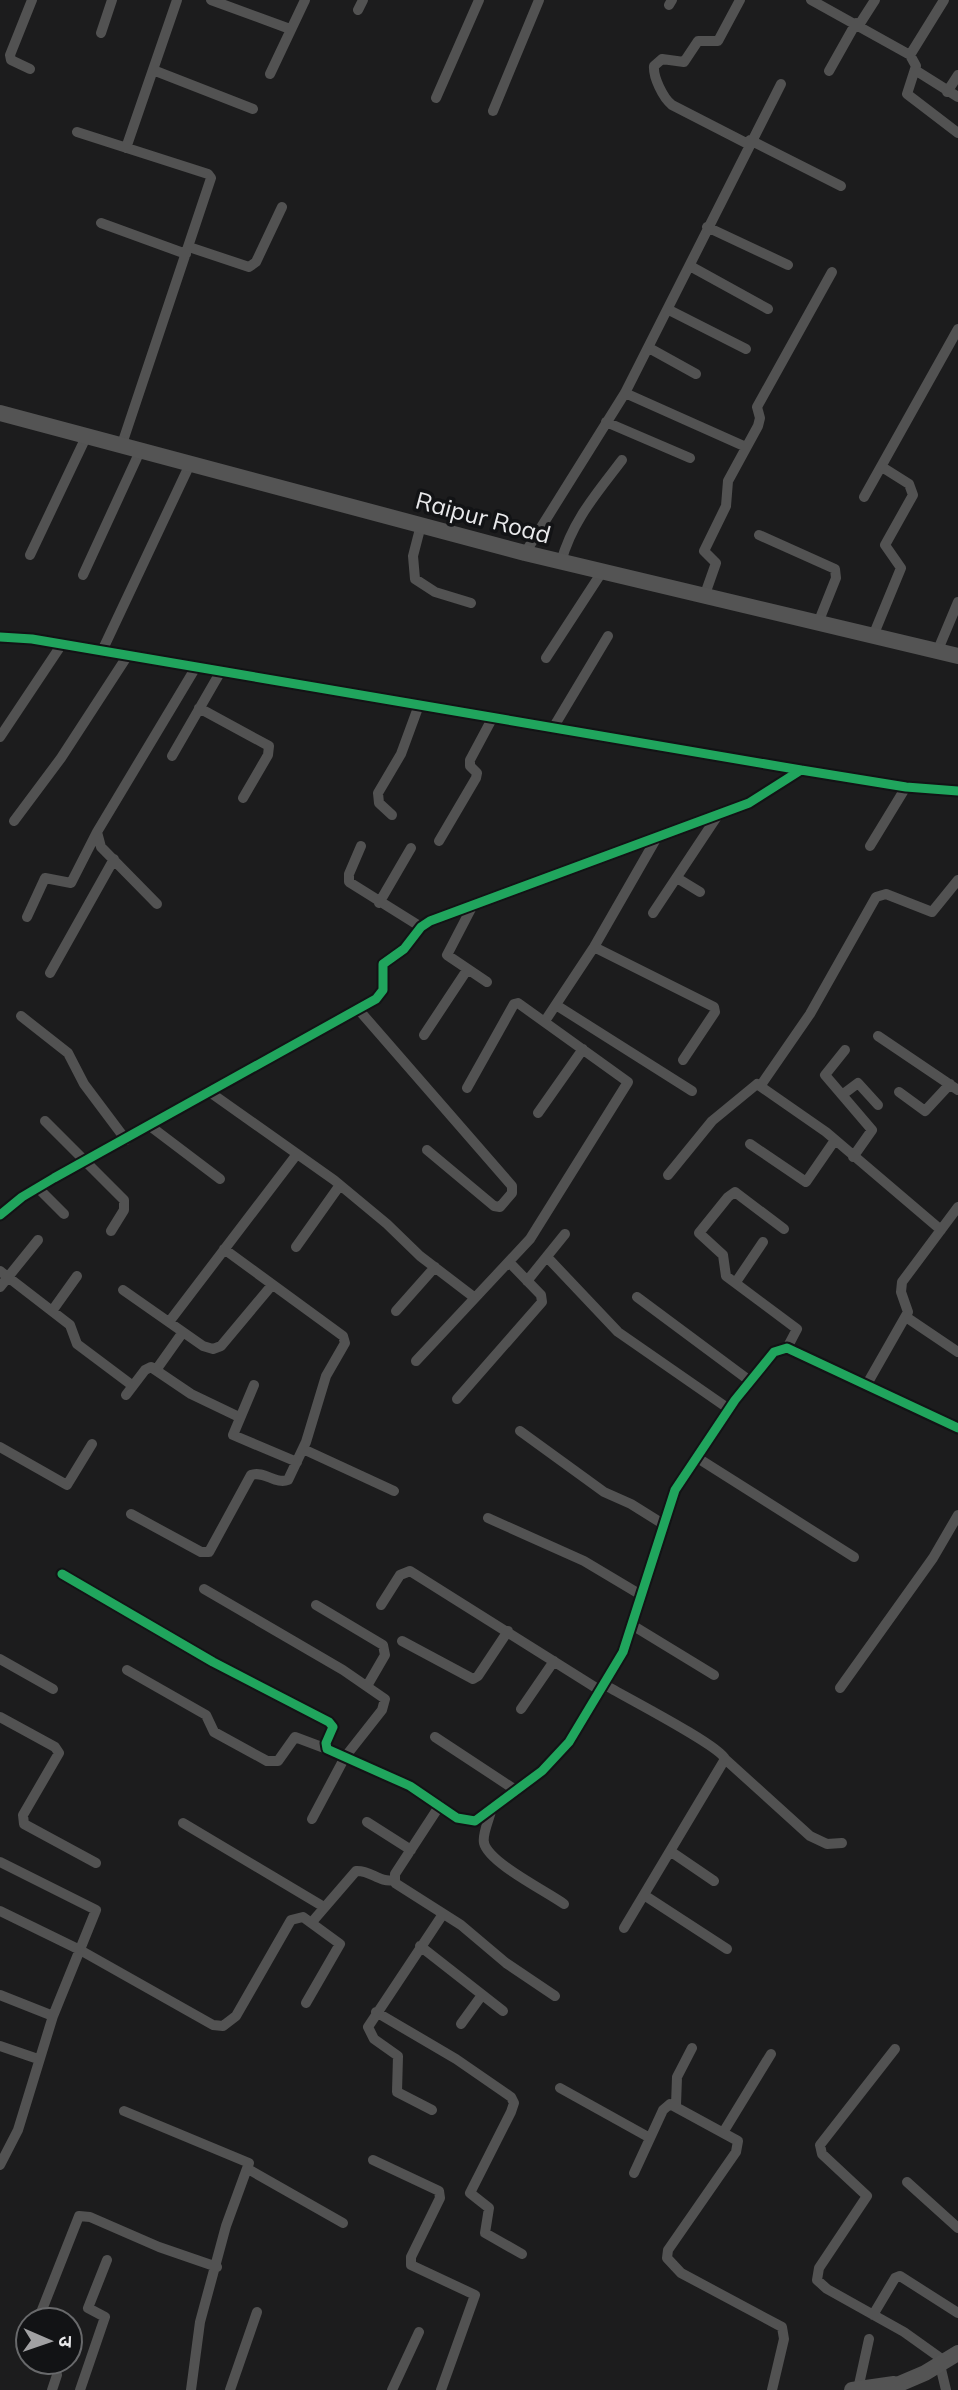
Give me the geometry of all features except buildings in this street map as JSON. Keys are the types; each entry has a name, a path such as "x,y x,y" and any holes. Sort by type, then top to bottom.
{"main road":[{"name":"Raipur Road","path":"0,413 525,554 958,656"},
{"path":"855,2389 891,2387 948,2360"}],"street":[{"path":"30,69 11,60 10,55 33,0"},
{"path":"101,33 111,0"},
{"path":"126,148 177,0"},
{"path":"211,0 290,29"},
{"path":"270,74 305,0"},
{"path":"436,98 479,0"},
{"path":"493,111 539,0"},
{"path":"740,0 718,41 698,41 684,62 662,59 653,70 667,102 841,186"},
{"path":"811,0 910,55 916,62 907,96 958,133"},
{"path":"829,71 875,0"},
{"path":"910,55 944,0"},
{"path":"153,70 253,109"},
{"path":"915,71 958,97"},
{"path":"947,92 958,75"},
{"path":"525,554 625,393 669,310 749,142 781,84"},
{"path":"77,132 210,176 211,184 122,444"},
{"path":"101,223 249,267 256,262 282,207"},
{"path":"708,227 788,265"},
{"path":"690,266 768,309"},
{"path":"704,597 716,564 706,555 705,550 726,506 727,481 760,422 757,407 832,272"},
{"path":"669,310 746,349"},
{"path":"864,497 958,329"},
{"path":"649,348 696,374"},
{"path":"625,393 746,447"},
{"path":"606,422 690,458"},
{"path":"30,555 87,435"},
{"path":"83,575 141,449"},
{"path":"561,562 569,534 579,516 622,460"},
{"path":"102,651 191,463"},
{"path":"873,635 901,568 885,545 913,495 909,484 882,467"},
{"path":"421,525 412,556 415,579 435,592 471,603"},
{"path":"759,535 835,569 836,578 818,623"},
{"path":"546,658 602,572"},
{"path":"937,652 958,602"},
{"path":"0,636 62,644 906,787 958,791"},
{"path":"553,728 608,636"},
{"path":"0,737 62,644"},
{"path":"14,821 61,758 128,655"},
{"path":"27,917 45,878 71,883 96,832 196,667"},
{"path":"172,756 220,671"},
{"path":"393,815 379,803 378,793 401,754 419,705"},
{"path":"199,708 269,746 268,755 243,798"},
{"path":"439,841 477,778 470,760 493,718"},
{"path":"0,1215 38,1188 211,1094 382,993 382,966 404,949 421,927 473,905 718,815 769,793 801,770"},
{"path":"870,846 906,787"},
{"path":"653,913 718,815"},
{"path":"96,832 98,843 157,904"},
{"path":"545,1021 594,947 656,839"},
{"path":"361,846 349,874 349,882 421,927"},
{"path":"379,902 411,848"},
{"path":"50,973 114,859"},
{"path":"677,878 700,892"},
{"path":"667,1175 728,1106 751,1087 761,1085 810,1014 879,894 887,894 932,912 958,880"},
{"path":"473,905 447,953 449,958 487,982"},
{"path":"594,947 714,1007 715,1012 683,1060"},
{"path":"424,1035 467,970"},
{"path":"416,1361 509,1262 541,1223 628,1085 627,1079 520,1003 514,1004 467,1088"},
{"path":"556,1005 692,1091"},
{"path":"358,1009 512,1186 512,1193 500,1207 494,1206 427,1150"},
{"path":"21,1016 72,1058 84,1084 127,1140"},
{"path":"878,1036 954,1087 925,1111 899,1092"},
{"path":"538,1113 583,1049"},
{"path":"845,1050 825,1075 872,1129 853,1157"},
{"path":"842,1095 858,1083 878,1105"},
{"path":"761,1085 944,1227 958,1229"},
{"path":"211,1094 340,1185 475,1298"},
{"path":"45,1121 125,1203 111,1231"},
{"path":"150,1126 220,1180"},
{"path":"750,1144 807,1182 835,1140"},
{"path":"169,1322 298,1154"},
{"path":"296,1247 340,1185"},
{"path":"38,1188 64,1214"},
{"path":"784,1229 738,1194 728,1197 699,1233 721,1253 724,1273 797,1329 787,1348"},
{"path":"867,1384 906,1317 908,1309 901,1292 902,1282 958,1207"},
{"path":"527,1281 565,1234"},
{"path":"37,1240 3,1279 70,1325 77,1345 130,1391 148,1368 156,1370 191,1394 240,1417"},
{"path":"736,1282 763,1242"},
{"path":"131,1514 207,1553 251,1475 257,1473 285,1482 303,1449 326,1376 345,1339 224,1249"},
{"path":"547,1257 618,1332 729,1409"},
{"path":"457,1399 541,1305 542,1297 509,1262"},
{"path":"396,1311 435,1267"},
{"path":"52,1311 77,1276"},
{"path":"123,1290 203,1346 218,1348 272,1284"},
{"path":"636,1297 750,1381"},
{"path":"906,1317 958,1352"},
{"path":"156,1370 183,1332"},
{"path":"127,1670 206,1714 214,1732 267,1762 278,1761 295,1737 410,1786 457,1818 470,1822 491,1811 542,1771 569,1742 623,1652 670,1499 729,1409 774,1352 787,1348 958,1428"},
{"path":"254,1385 233,1430 235,1437 297,1462"},
{"path":"520,1431 604,1492 631,1504 663,1524"},
{"path":"0,1447 67,1485 92,1444"},
{"path":"303,1449 394,1491"},
{"path":"696,1457 854,1558"},
{"path":"840,1688 933,1558 958,1515"},
{"path":"488,1518 584,1561 641,1595"},
{"path":"381,1605 401,1573 410,1571 554,1661 696,1737 721,1753 810,1836 827,1844 842,1843"},
{"path":"62,1574 213,1662 329,1722 332,1730 326,1743 327,1749"},
{"path":"204,1589 367,1686 383,1697 386,1703 345,1757 312,1819"},
{"path":"316,1605 383,1645 385,1655 367,1686"},
{"path":"632,1625 714,1675"},
{"path":"401,1640 473,1679 478,1676 508,1631"},
{"path":"0,1659 54,1689"},
{"path":"521,1709 554,1661"},
{"path":"0,1717 55,1747 59,1753 23,1815 24,1824 96,1863"},
{"path":"435,1737 517,1791"},
{"path":"624,1928 725,1759"},
{"path":"394,1880 440,1805"},
{"path":"491,1811 484,1839 486,1847 510,1870 564,1904"},
{"path":"367,1822 411,1850"},
{"path":"183,1823 324,1908"},
{"path":"670,1851 714,1881"},
{"path":"0,1862 95,1907 95,1919 53,2016 38,2059 18,2130 0,2165"},
{"path":"312,1922 356,1871 368,1872 385,1881 394,1880"},
{"path":"394,1880 397,1885 443,1914 506,1963 555,1996"},
{"path":"644,1895 727,1949"},
{"path":"0,1911 80,1950 213,2025 223,2026 236,2016 291,1920 299,1916 312,1922 340,1944 306,2003"},
{"path":"432,2110 397,2092 398,2056 368,2031 376,2012 443,1914"},
{"path":"420,1946 503,2011"},
{"path":"0,1995 53,2016"},
{"path":"461,2024 482,1995"},
{"path":"376,2012 456,2059 511,2097 514,2103 511,2112 470,2193 489,2208 485,2233 522,2254"},
{"path":"0,2046 38,2059"},
{"path":"676,2105 676,2081 692,2048"},
{"path":"895,2049 820,2148 867,2196 819,2268 817,2280 827,2290 948,2360 946,2390"},
{"path":"724,2131 771,2054"},
{"path":"561,2088 650,2138"},
{"path":"634,2173 667,2105 676,2105 735,2137 738,2148 668,2250 667,2258 681,2273 782,2327 784,2339 772,2390"},
{"path":"124,2111 246,2159 248,2169 226,2226 200,2322 191,2390"},
{"path":"373,2160 439,2191 440,2198 411,2257 411,2265 475,2295 441,2390"},
{"path":"248,2169 343,2223"},
{"path":"906,2182 958,2228"},
{"path":"44,2306 79,2217 90,2217 217,2267"},
{"path":"80,2390 105,2317 88,2308 107,2260"},
{"path":"873,2315 895,2278 900,2276 958,2313"},
{"path":"230,2390 257,2312"},
{"path":"392,2390 419,2332"},
{"path":"855,2389 869,2339"}],"cycle path":[{"path":"0,637 32,639 906,787 958,791"},
{"path":"0,1215 22,1197 54,1178 376,999 383,990 383,964 404,949 421,927 430,921 749,803 801,770"},
{"path":"62,1574 213,1662 329,1722 333,1727 326,1743 327,1749 410,1786 457,1818 475,1821 542,1771 569,1742 623,1652 675,1490 735,1400 774,1352 787,1348 958,1428"}]}
